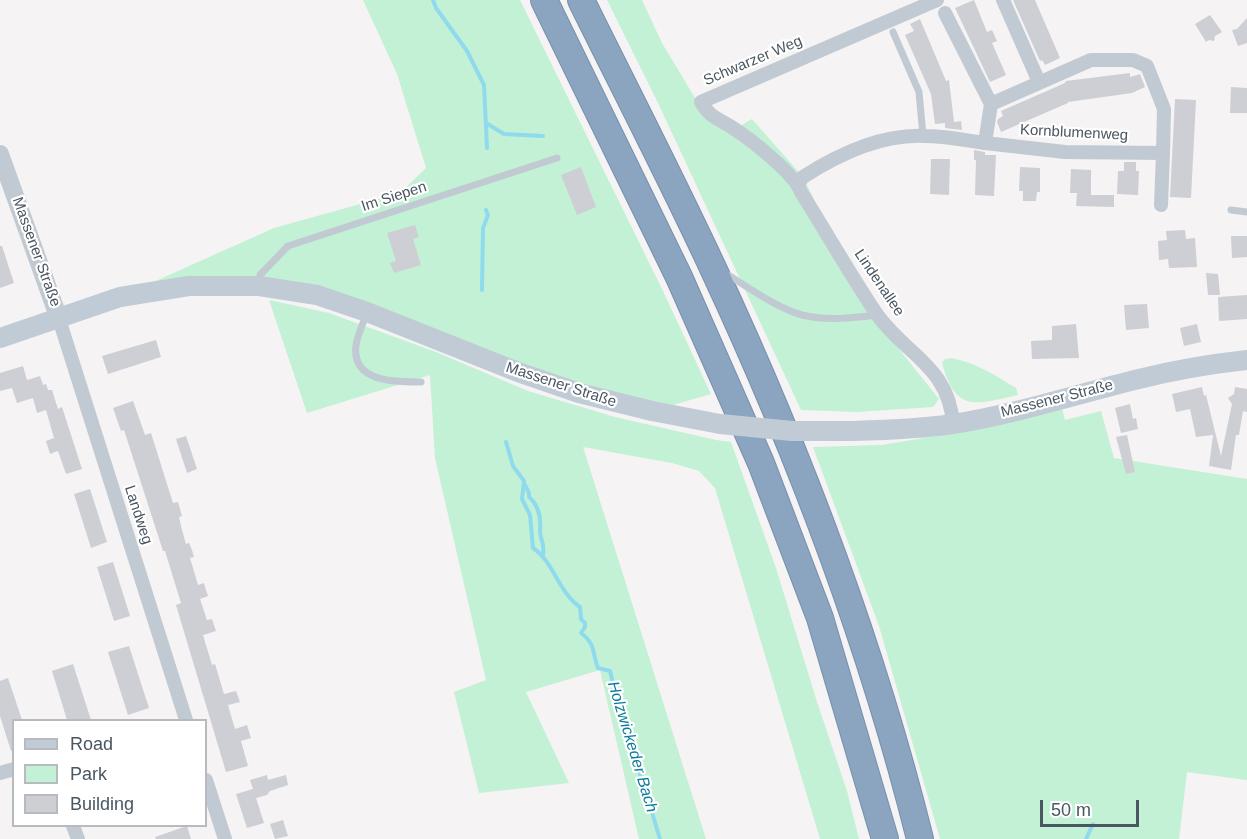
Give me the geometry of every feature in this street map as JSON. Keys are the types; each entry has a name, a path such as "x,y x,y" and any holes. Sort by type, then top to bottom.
{"highway":[{"path":"544,0 679,277 761,463 820,618 885,839"},
{"path":"581,0 712,265 792,450 851,607 889,727 920,839"}],"main road":[{"name":"Massener Straße","path":"59,319 120,297 189,286 258,286 317,295 579,393 652,411 730,425 792,431 893,430 953,424 1045,404 1140,378 1247,360"},
{"path":"0,338 59,319"}],"street":[{"name":"Schwarzer Weg","path":"798,184 735,129 707,113 701,102 937,0"},
{"path":"1003,0 1039,82"},
{"path":"945,13 991,104 985,143"},
{"path":"991,104 1091,60 1133,60 1147,66 1164,109 1161,205"},
{"name":"Kornblumenweg","path":"798,184 802,177 852,150 885,139 923,136 1065,152 1163,153"},
{"name":"Massener Straße","path":"0,154 59,319"},
{"name":"Lindenallee","path":"798,184 878,315 896,336 928,365 943,384 953,412 953,424"},
{"name":"Landweg","path":"59,319 183,719"},
{"path":"207,783 225,839"}],"lane":[{"path":"893,32 919,92 923,136"},
{"name":"Im Siepen","path":"258,286 260,275 288,246 557,158"},
{"path":"1231,210 1247,212"},
{"path":"712,265 781,306 802,315 850,319 878,315"},
{"path":"367,312 356,345 359,363 379,380 421,382"}],"green space":[{"path":"363,0 520,0 711,394 652,411 259,286 120,297 274,228 400,193 426,168 397,74"},
{"path":"607,0 642,0 662,43 695,98 735,129 752,119 803,177 870,313 939,399 933,407 857,412 801,410 658,103"},
{"path":"269,300 329,313 436,352 528,391 615,417 731,442 776,568 847,791 859,839 820,839 715,488 699,471 672,463 583,447 706,839 639,839 600,670 526,692 569,783 479,793 454,692 486,680 435,458 430,375 307,413"},
{"path":"952,358 993,374 1016,388 1018,395 979,402 961,398 954,391 942,363 945,359"},
{"path":"1062,408 1065,420 1101,411 1114,458 1247,479 1247,780 1187,772 1179,839 940,839 879,626 813,447 882,445 959,432"}],"building":[{"path":"974,0 987,32 992,30 997,41 992,43 1006,75 990,82 955,8"},
{"path":"1013,0 1035,0 1060,58 1045,65 1042,60 1040,61"},
{"path":"1210,15 1222,32 1215,36 1214,41 1206,42 1195,24"},
{"path":"1247,18 1247,43 1238,46 1232,30 1237,29"},
{"path":"920,19 946,81 949,80 954,122 961,121 962,130 945,128 945,123 935,124 931,94 905,35 914,31 910,24"},
{"path":"1130,73 1130,77 1140,74 1145,87 1132,93 1068,102 1001,132 997,122 1003,116 1001,111 1066,81"},
{"path":"1231,87 1247,88 1247,113 1230,113"},
{"path":"1175,99 1196,100 1191,198 1170,197"},
{"path":"974,150 985,152 985,155 996,155 994,196 975,195"},
{"path":"931,159 950,159 949,195 930,194"},
{"path":"1124,162 1136,162 1136,171 1139,171 1138,195 1117,194 1118,171 1124,171"},
{"path":"581,167 596,207 577,215 561,175"},
{"path":"1020,167 1040,168 1040,192 1037,192 1036,201 1023,201 1023,191 1019,191"},
{"path":"1071,169 1091,170 1091,195 1114,195 1114,207 1076,206 1077,193 1070,193"},
{"path":"415,225 419,237 413,239 421,265 394,273 390,263 396,261 387,233"},
{"path":"1185,230 1186,239 1195,238 1197,267 1169,268 1168,259 1159,260 1158,241 1167,240 1166,231"},
{"path":"1231,236 1247,236 1247,257 1232,258"},
{"path":"0,246 2,246 14,283 0,288"},
{"path":"1206,273 1218,274 1220,295 1208,295"},
{"path":"1247,295 1247,319 1219,321 1218,297"},
{"path":"1147,304 1149,328 1126,330 1124,305"},
{"path":"1076,324 1079,358 1032,359 1031,341 1052,340 1052,326"},
{"path":"1197,324 1201,342 1184,346 1180,328"},
{"path":"156,340 161,357 108,374 102,356"},
{"path":"23,366 27,380 40,376 43,385 46,384 48,390 52,390 58,409 62,407 82,469 66,474 58,451 50,454 46,441 54,438 46,410 37,413 33,398 17,403 12,388 0,391 0,373"},
{"path":"1202,387 1221,456 1232,404 1228,398 1234,394 1235,387 1247,389 1247,412 1243,411 1239,435 1236,435 1231,470 1209,466 1213,435 1196,437 1190,409 1176,412 1172,394"},
{"path":"133,401 145,435 151,433 173,503 178,502 182,516 179,517 186,544 189,543 194,557 190,558 198,585 204,583 208,596 200,599 207,620 212,619 216,631 203,635 224,694 236,691 240,702 228,705 235,729 247,725 251,738 241,741 248,766 226,772 176,605 181,603 165,551 163,551 124,430 121,431 113,408"},
{"path":"1130,404 1138,429 1121,433 1115,408"},
{"path":"1127,435 1135,472 1126,474 1116,437"},
{"path":"186,436 197,469 187,473 176,439"},
{"path":"90,489 107,542 91,548 74,494"},
{"path":"113,562 130,616 114,621 97,567"},
{"path":"129,646 149,708 128,715 108,652"},
{"path":"73,664 91,719 67,719 52,671"},
{"path":"8,678 22,719 12,719 12,751 0,716 0,681"},
{"path":"267,775 268,780 286,775 288,785 256,798 264,823 247,828 236,794 253,789 250,780"},
{"path":"283,820 288,836 275,839 270,824"},
{"path":"187,827 191,839 156,839 155,837"}],"waterway":[{"name":"Holzwickeder Bach","path":"433,0 436,8 467,51 484,85 487,148"},
{"path":"486,123 504,134 543,136"},
{"name":"Holzwickeder Bach","path":"482,290 483,228 488,215 486,210"},
{"name":"Holzwickeder Bach","path":"506,442 513,466 524,481 522,499 530,515 533,548 546,561 566,593 580,607 581,619 585,623 581,633 591,645 598,668 610,671 619,707 628,723 645,795 660,839"},
{"path":"525,485 539,513 543,555"},
{"path":"1086,839 1093,824"}]}
